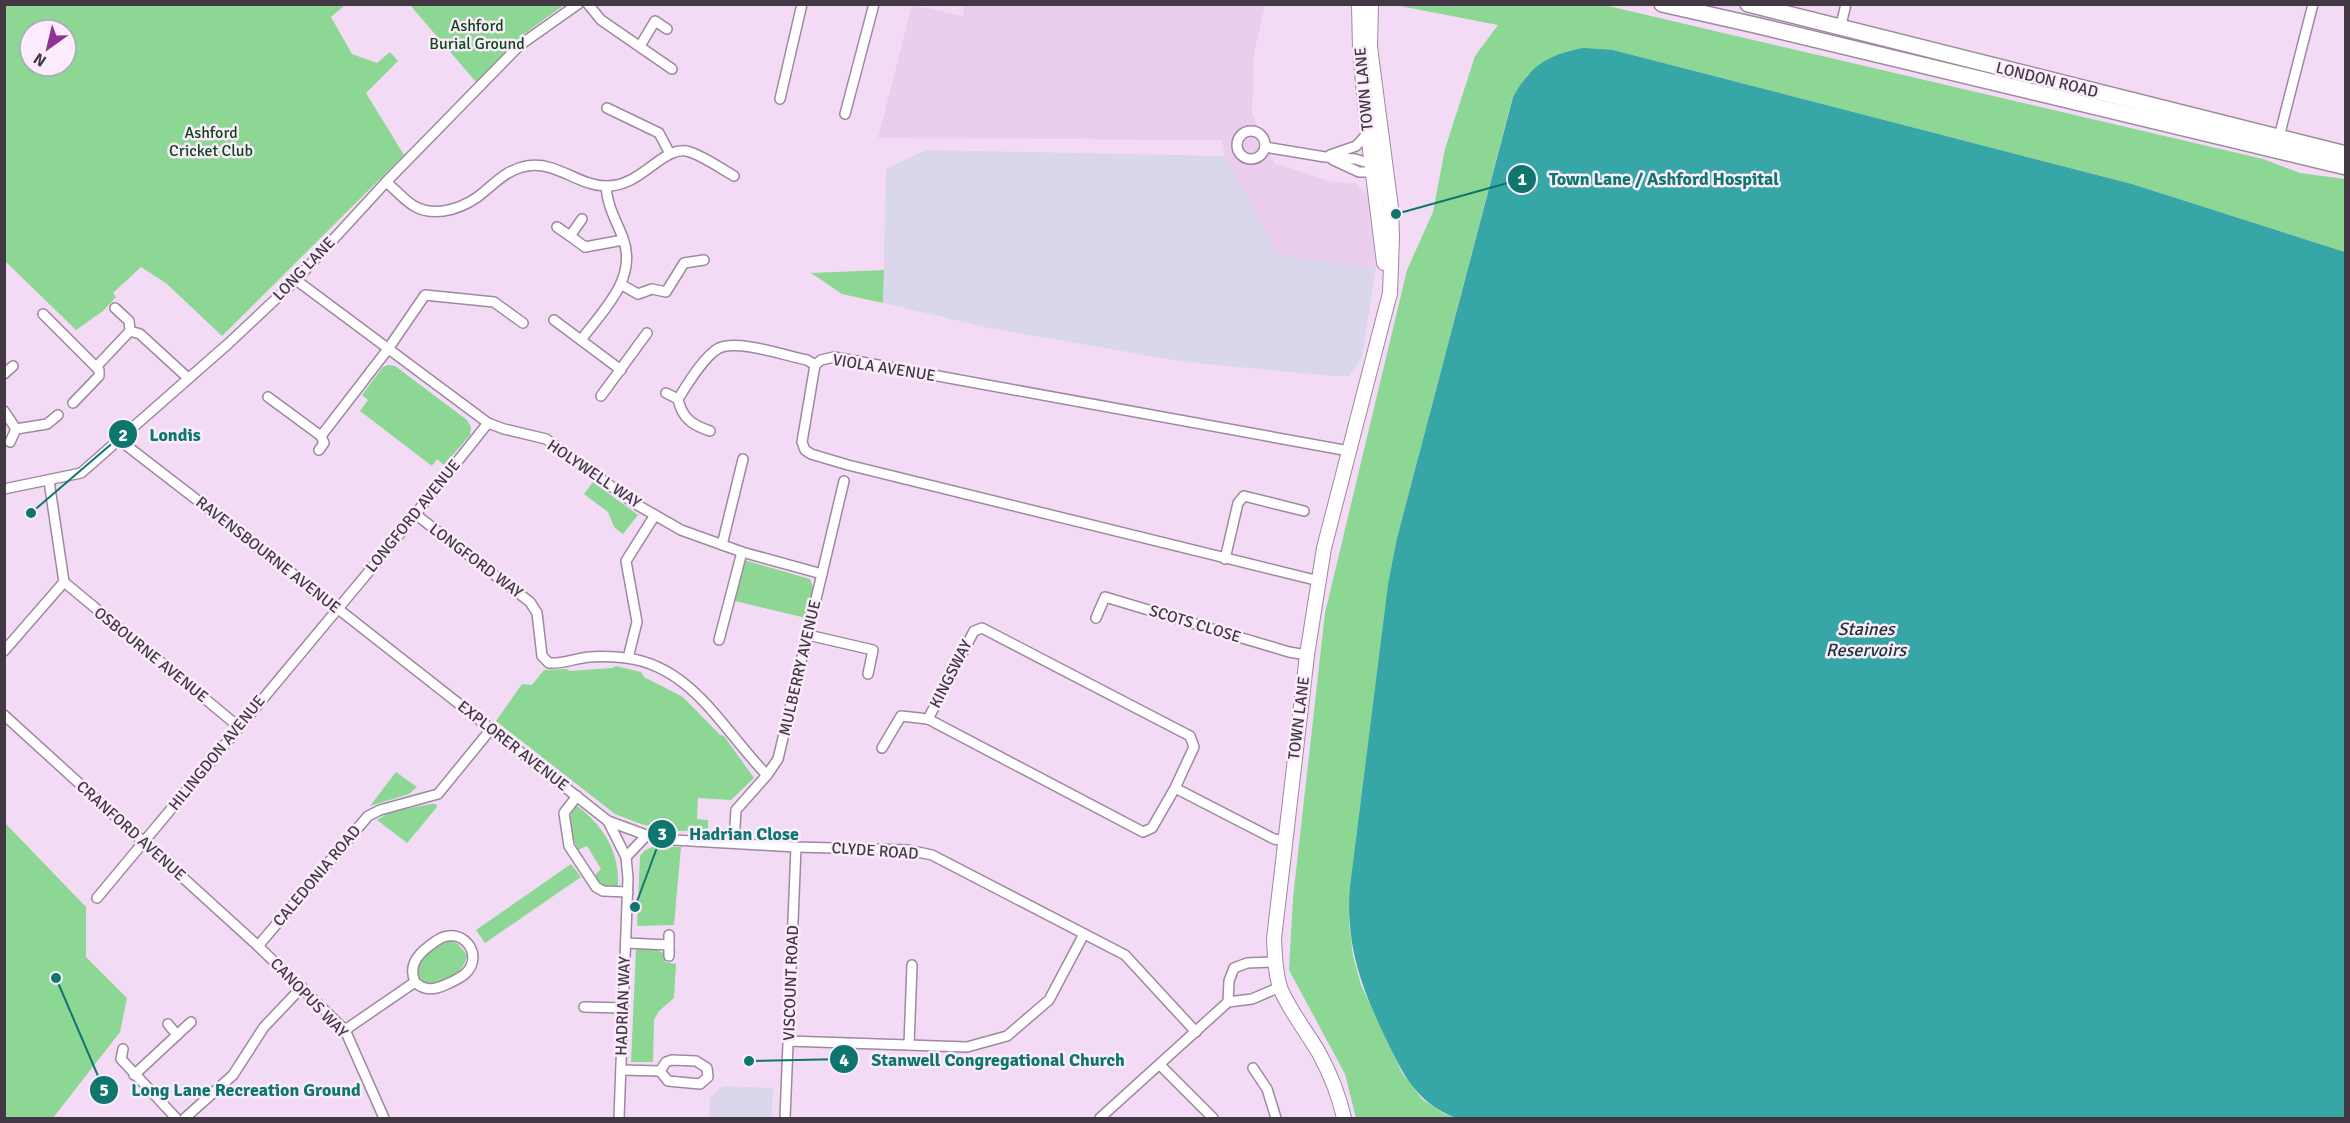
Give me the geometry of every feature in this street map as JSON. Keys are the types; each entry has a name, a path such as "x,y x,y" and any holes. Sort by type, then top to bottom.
{"highway":[{"path":"1662,4 2346,167"},
{"name":"LONDON ROAD","path":"1748,4 1840,29 2346,154"}],"main road":[{"name":"TOWN LANE","path":"1359,4 1360,49 1368,133 1377,169"},
{"name":"TOWN LANE","path":"1344,1119 1340,1101 1320,1054 1290,1009 1280,987 1275,962 1274,939 1307,655 1318,581 1333,511 1385,310 1384,260 1370,47 1371,4"}],"street":[{"name":"LONG LANE","path":"4,489 81,473 296,280 386,182 520,45 578,4"},
{"path":"588,4 601,20 672,69"},
{"path":"780,99 801,4"},
{"path":"846,114 874,4"},
{"path":"1840,29 1846,4"},
{"path":"2279,137 2313,4"},
{"path":"640,46 655,21 667,29"},
{"path":"607,108 658,133 669,152"},
{"path":"1325,157 1356,146 1368,133"},
{"path":"1265,147 1325,157 1359,172 1377,169"},
{"path":"386,182 414,206 432,212 470,204 503,175 527,166 555,168 585,183 606,186 639,177 669,152 677,150 690,152 734,176"},
{"path":"581,340 622,285 626,273 624,240 607,203 606,186"},
{"path":"570,236 582,219"},
{"path":"557,227 585,247 624,240"},
{"path":"622,285 638,294 652,289 666,292 684,263 704,260"},
{"name":"HOLYWELL WAY","path":"296,280 488,423 546,440 634,503 681,530 742,552 822,574"},
{"path":"321,436 388,349 424,296 494,302 523,323"},
{"path":"96,367 130,331 129,321 115,308"},
{"path":"43,314 99,370 99,376 73,403"},
{"path":"554,320 621,370"},
{"path":"130,331 140,334 188,378"},
{"path":"601,396 647,333"},
{"path":"710,431 689,422 680,408 678,399 709,355 725,346 735,345 807,360 815,365"},
{"name":"VIOLA AVENUE","path":"1318,581 859,468 811,454 805,450 802,442 815,365 821,360 834,357 1349,451"},
{"path":"4,374 13,366"},
{"path":"666,393 678,399"},
{"path":"268,397 321,436 324,443 319,450"},
{"path":"4,411 16,429"},
{"path":"16,429 47,424 58,415"},
{"name":"LONGFORD AVENUE","path":"337,608 488,423"},
{"path":"10,442 16,429"},
{"name":"RAVENSBOURNE AVENUE","path":"118,439 417,672"},
{"path":"722,545 743,459"},
{"path":"4,651 64,582 49,481"},
{"name":"MULBERRY AVENUE","path":"734,842 736,810 778,759 844,481"},
{"path":"1225,559 1238,503 1244,496 1304,511"},
{"name":"LONGFORD WAY","path":"415,514 530,602 537,613 542,656 549,663 590,657 627,658 653,665 690,686 767,775"},
{"path":"627,658 637,622 626,561 655,515"},
{"path":"719,640 742,552"},
{"name":"OSBOURNE AVENUE","path":"64,582 239,727"},
{"name":"SCOTS CLOSE","path":"1096,618 1105,597 1289,652 1307,655"},
{"name":"HILINGDON AVENUE","path":"97,898 337,608"},
{"name":"KINGSWAY","path":"982,628 1190,736 1194,747 1175,788 1152,828 1143,832 928,719 974,631 982,628"},
{"path":"808,635 873,650 868,674"},
{"name":"EXPLORER AVENUE","path":"417,672 608,821"},
{"name":"CRANFORD AVENUE","path":"4,715 258,946"},
{"path":"882,748 901,716 928,719"},
{"name":"CALEDONIA ROAD","path":"258,946 368,816 380,810 438,794 491,729"},
{"path":"1175,788 1274,839 1285,841"},
{"path":"577,796 564,813 569,846 597,887 603,891 628,892"},
{"name":"CLYDE ROAD","path":"608,821 657,838 796,847 908,850 932,855 1125,955 1196,1032"},
{"name":"HADRIAN WAY","path":"608,821 626,858 628,892 619,1119"},
{"path":"626,858 646,836"},
{"name":"VISCOUNT ROAD","path":"785,1119 796,847"},
{"path":"788,1041 967,1047 1007,1036 1049,1000 1084,934"},
{"path":"448,935 457,936 470,946 472,959 465,973 437,988 425,988 415,982 413,973 415,960 440,938 448,935"},
{"name":"HADRIAN WAY","path":"626,943 669,940 669,956"},
{"name":"CANOPUS WAY","path":"258,946 345,1030 384,1119"},
{"path":"1228,1002 1228,981 1234,968 1246,963 1275,962"},
{"path":"909,1045 912,965"},
{"path":"345,1030 415,982"},
{"path":"185,1119 233,1075 264,1028 302,987"},
{"path":"1100,1119 1228,1002 1252,999 1280,987"},
{"path":"584,1007 623,1008"},
{"path":"134,1075 191,1022"},
{"path":"168,1024 177,1035"},
{"path":"123,1049 121,1059 176,1119"},
{"name":"HADRIAN WAY","path":"669,1060 692,1061 704,1064 708,1075 702,1083 676,1083 666,1080 660,1071 669,1060"},
{"path":"1160,1065 1213,1119"},
{"path":"1253,1068 1267,1089 1276,1119"},
{"name":"HADRIAN WAY","path":"621,1070 660,1071"}],"shaded area":[{"path":"964,4 1265,5 1254,53 1252,114 1275,164 1332,182 1355,183 1367,194 1376,268 1278,254 1225,156 1222,140 878,138 912,5 963,16"},
{"path":"926,150 1225,156 1278,254 1376,268 1362,357 1349,376 1185,362 989,328 883,303 886,169"},
{"path":"723,1086 773,1088 772,1118 709,1118 710,1098"}],"green space":[{"name":"Ashford Cricket Club","path":"4,5 345,5 331,17 352,54 377,63 390,52 398,61 366,93 404,155 222,336 167,284 141,267 113,293 116,297 103,311 76,330 5,261"},
{"name":"Ashford Burial Ground","path":"410,5 564,5 520,37 476,82"},
{"path":"1395,5 1604,5 2263,159 2300,173 2345,179 2345,252 2132,184 1613,50 1528,74 1513,97 1510,107 1397,538 1388,584 1350,886 1349,923 1353,956 1361,985 1402,1073 1422,1099 1443,1113 1456,1118 1356,1118 1345,1074 1289,970 1293,898 1325,613 1407,270 1433,212 1445,149 1475,56 1498,25"},
{"path":"884,270 883,303 842,294 811,273"},
{"path":"395,366 467,420 471,427 470,435 444,465 437,459 432,466 360,411 368,400 362,395 383,367"},
{"path":"593,482 638,515 623,534 614,527 608,512 584,494"},
{"path":"744,560 810,579 814,589 806,618 735,601"},
{"path":"616,666 641,672 644,677 683,697 720,735 724,736 754,778 731,800 698,798 697,819 708,820 708,831 668,831 615,814 496,721 522,684 532,685 544,670 566,669 570,671"},
{"path":"396,772 417,787 409,794 370,806"},
{"path":"436,804 437,807 407,843 377,820 390,812"},
{"path":"577,806 595,822 608,841 616,862 618,886 601,884 595,875 601,869 587,846 578,850 570,824 571,813"},
{"path":"4,822 86,907 86,957 127,998 120,1032 53,1118 5,1118"},
{"path":"655,846 681,847 674,925 637,926 640,856 645,850"},
{"path":"571,864 581,877 485,943 476,930"},
{"path":"451,941 458,944 467,955 460,970 441,982 425,982 417,979 416,968 421,960 437,947"},
{"path":"636,949 653,949 664,953 665,962 676,964 674,998 659,1011 654,1020 653,1062 631,1062"}],"water":[{"name":"Staines Reservoirs","path":"1583,48 1613,50 2132,184 2345,252 2345,1118 1456,1118 1430,1104 1412,1085 1376,1018 1362,982 1353,946 1349,907 1388,584 1397,538 1513,97 1527,77 1542,63 1560,54"}],"place":[{"name":"Town Lane / Ashford Hospital","path":"1396,214"},
{"name":"Londis","path":"31,513"},
{"name":"Hadrian Close","path":"635,907"},
{"name":"Long Lane Recreation Ground","path":"56,978"},
{"name":"Stanwell Congregational Church","path":"749,1061"}]}
